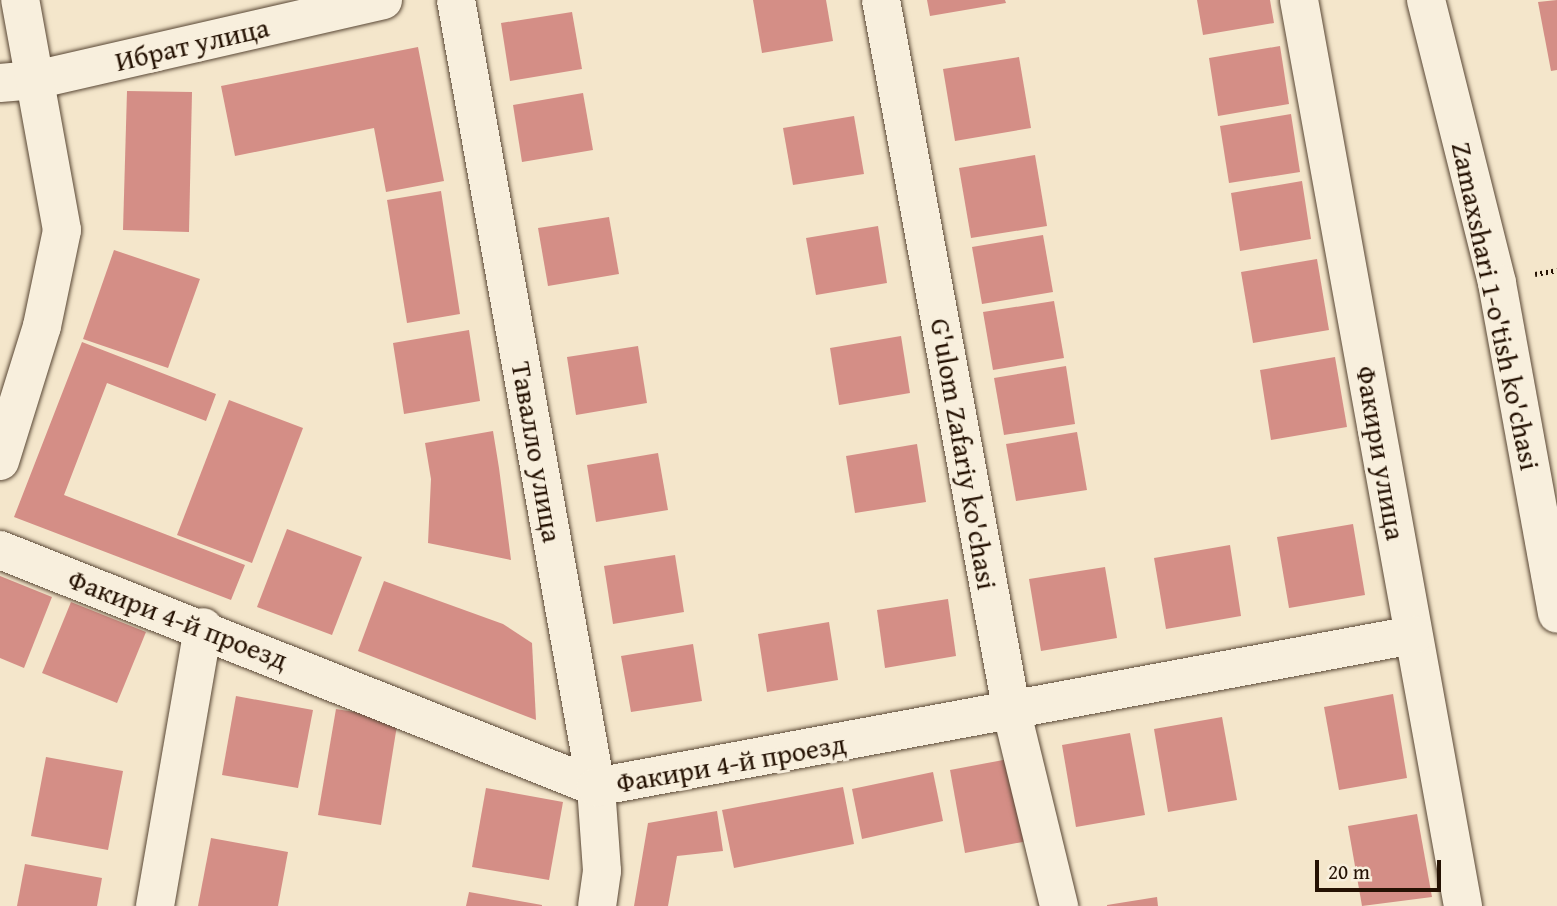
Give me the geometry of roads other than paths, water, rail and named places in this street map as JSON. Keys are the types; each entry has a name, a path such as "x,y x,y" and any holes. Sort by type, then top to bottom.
{"street":[{"path":"0,461 43,326 62,230 18,81 20,0"},
{"name":"Ибрат улица","path":"18,81 383,0"},
{"name":"Тавалло улица","path":"456,0 596,787 602,871 597,906"},
{"name":"G'ulom Zafariy ko'chasi","path":"881,0 1012,713 1059,906"},
{"name":"Факири улица","path":"1299,0 1463,906"},
{"name":"Zamaxshari 1-o'tish ko'chasi","path":"1426,0 1497,283 1557,614"},
{"name":"Факири 4-й проезд","path":"0,550 203,627 596,787 1012,713 1413,635"},
{"path":"155,906 203,627"}]}
